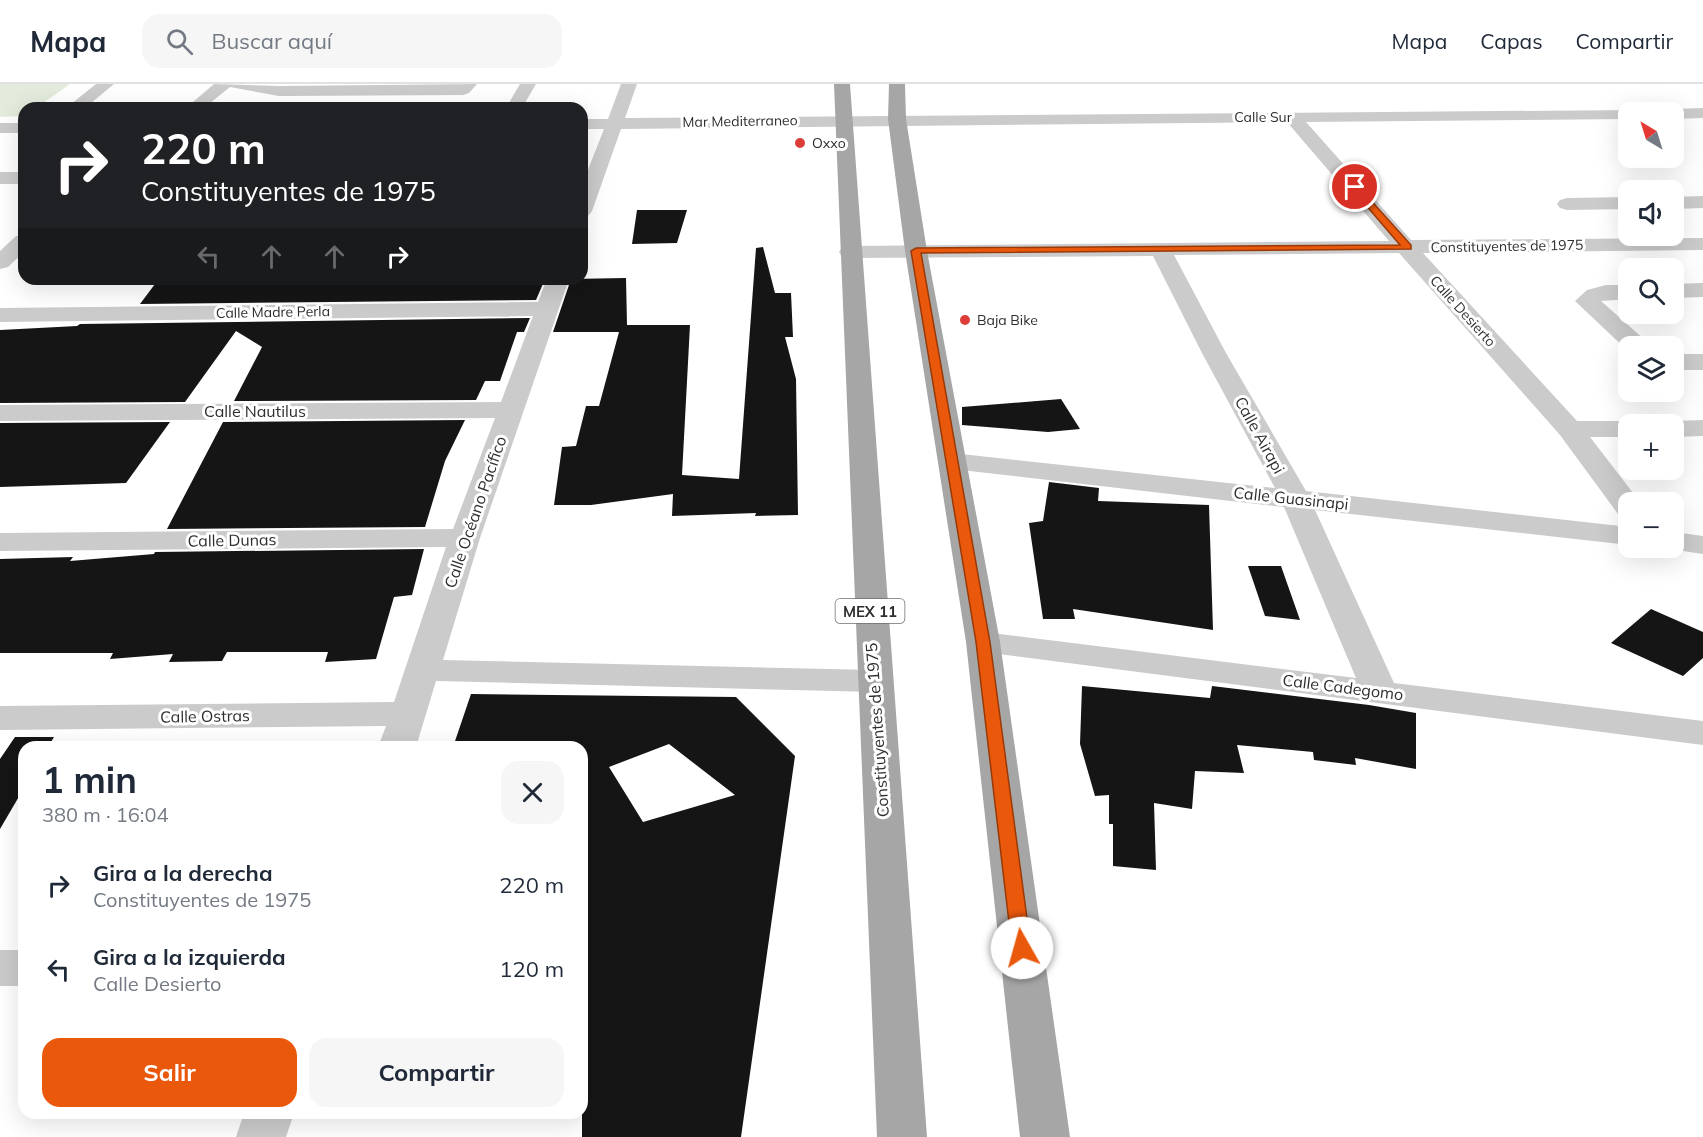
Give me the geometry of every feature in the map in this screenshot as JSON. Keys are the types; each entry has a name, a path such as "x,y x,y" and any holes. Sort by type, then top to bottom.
{"main road":[{"name":"Constituyentes de 1975","path":"842,84 842,120 902,1137"},
{"path":"897,84 897,119 916,251 983,642 1045,1137"}],"street":[{"path":"82,102 106,84"},
{"path":"202,102 224,84"},
{"path":"236,84 279,91 463,90 469,84"},
{"path":"518,102 528,84"},
{"path":"588,173 615,123 629,84"},
{"path":"1684,114 1703,113"},
{"name":"Calle Sur","path":"897,119 1618,114"},
{"name":"Calle Desierto","path":"1292,117 1451,299 1570,429 1618,493"},
{"name":"Mar Mediterraneo","path":"588,124 897,119"},
{"path":"0,128 18,128"},
{"path":"0,178 18,178"},
{"path":"1684,202 1703,202"},
{"path":"1567,204 1618,203"},
{"path":"0,238 18,240"},
{"name":"Constituyentes de 1975","path":"1684,244 1703,244"},
{"name":"Constituyentes de 1975","path":"850,252 1618,245"},
{"path":"0,262 18,246"},
{"path":"1679,246 1703,264"},
{"name":"Calle Airapi","path":"1160,249 1214,353 1295,498 1380,692"},
{"name":"Calle Océano Pacífico","path":"399,741 465,538 509,410 556,285"},
{"path":"1684,291 1703,290"},
{"path":"1618,292 1605,292 1591,296 1587,300 1626,336"},
{"name":"Calle Madre Perla","path":"0,315 547,309"},
{"path":"1684,362 1703,362"},
{"name":"Calle Nautilus","path":"0,413 509,410"},
{"path":"1684,429 1703,428"},
{"path":"1570,429 1618,429"},
{"name":"Calle Guasinapi","path":"952,461 1618,535"},
{"name":"Calle Dunas","path":"0,542 465,538"},
{"path":"1684,542 1703,545"},
{"name":"Calle Cadegomo","path":"983,642 1703,733"},
{"path":"423,670 874,681"},
{"name":"Calle Ostras","path":"0,718 409,714"},
{"path":"0,969 18,968"},
{"path":"261,1137 267,1119"}],"green space":[{"path":"0,84 70,84 44,102 18,102 18,116 0,117"}],"building":[{"path":"637,210 687,210 677,243 632,244"},
{"path":"763,247 775,293 791,293 793,337 785,337 796,379 798,515 755,516 756,513 672,516 673,494 591,505 554,505 562,447 576,446 586,406 599,406 619,332 553,332 569,285 588,285 588,279 626,278 627,325 690,325 682,475 739,479 756,248"},
{"path":"154,285 542,285 536,300 140,304"},
{"path":"530,318 524,332 517,332 500,381 485,381 476,400 234,401 262,347 236,331 185,402 0,403 0,330 80,324"},
{"path":"1061,399 1080,429 1048,432 962,425 962,407"},
{"path":"465,420 445,461 425,527 167,529 223,422"},
{"path":"170,422 126,483 0,487 0,423"},
{"path":"1049,482 1099,488 1098,501 1209,505 1213,630 1073,609 1075,619 1043,619 1029,523 1043,521"},
{"path":"424,549 412,595 394,597 376,659 325,662 328,652 227,652 222,661 169,662 173,654 110,659 113,653 0,653 0,559 73,557 70,561 154,554 155,552"},
{"path":"1248,566 1281,566 1300,620 1265,616"},
{"path":"1651,609 1703,632 1703,658 1683,676 1611,643"},
{"path":"1082,686 1210,698 1212,686 1416,713 1416,769 1355,758 1356,765 1314,760 1313,752 1237,745 1244,773 1195,771 1192,809 1154,803 1156,870 1113,866 1113,824 1109,824 1109,795 1095,796 1080,744"},
{"path":"471,694 736,697 795,756 741,1137 582,1137 582,1119 588,1119 588,741 455,741","holes":["669,744 735,795 643,822 609,767"]},
{"path":"15,737 54,737 52,741 18,741 18,798 0,829 0,759"}],"place":[{"name":"Oxxo","path":"800,143"},
{"name":"Baja Bike","path":"965,320"}],"route":[{"path":"1022,948 983,642 916,251 1407,247 1355,187"}]}
